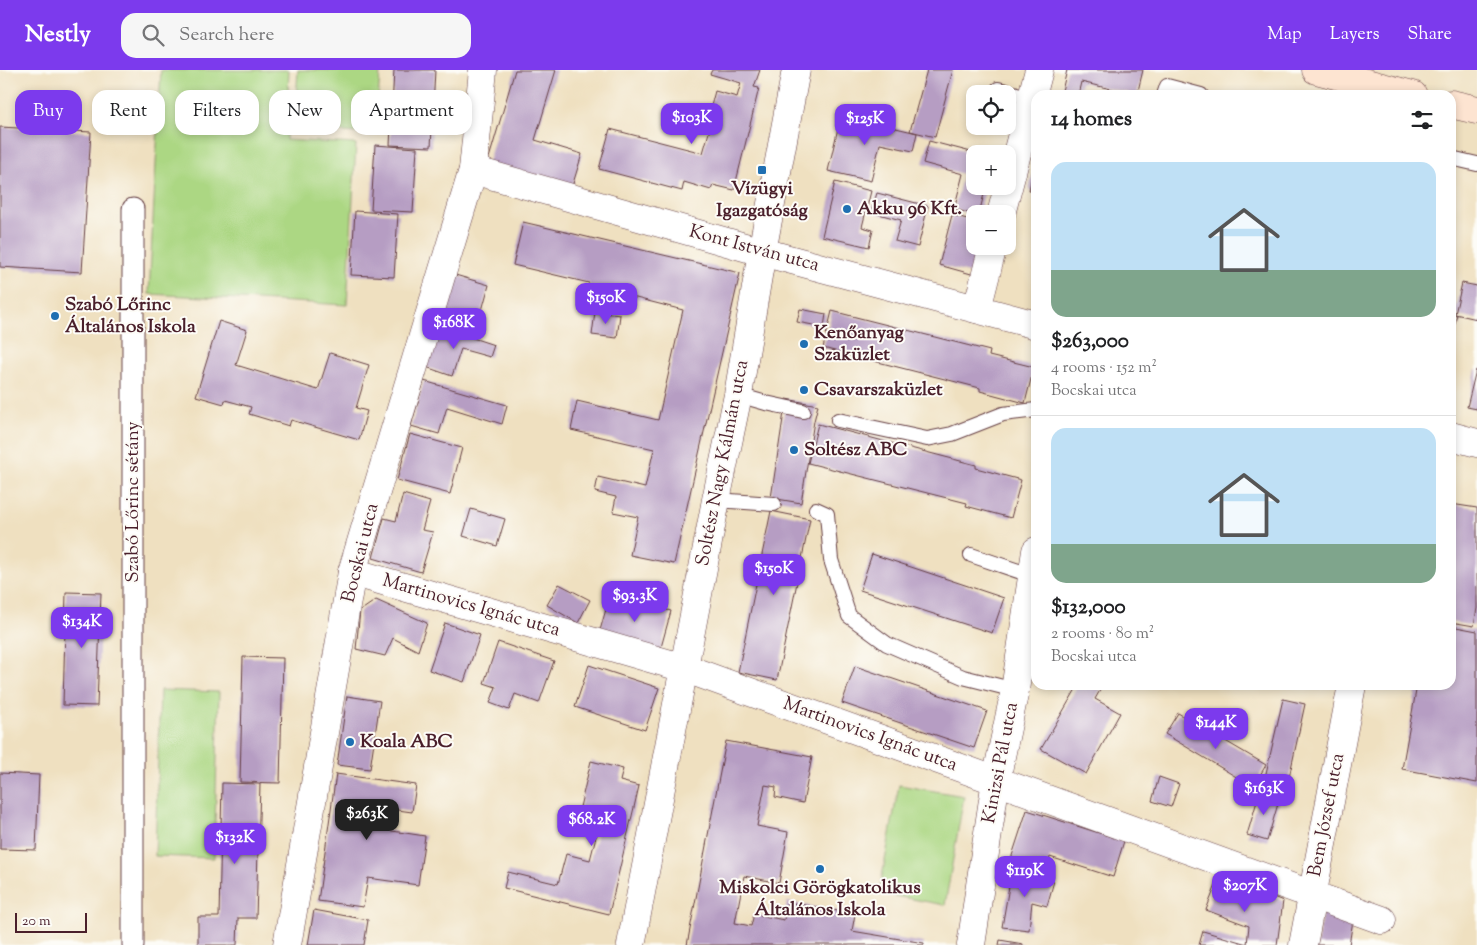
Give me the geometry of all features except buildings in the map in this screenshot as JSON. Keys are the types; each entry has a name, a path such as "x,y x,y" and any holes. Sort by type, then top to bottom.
{"main road":[{"path":"1316,70 1394,90"},
{"path":"1456,105 1477,110"}],"street":[{"name":"Bocskai utca","path":"287,945 352,572 473,170 483,70"},
{"name":"Soltész Nagy Kálmán utca","path":"632,945 716,500 738,395 796,70"},
{"path":"1034,90 1039,70"},
{"path":"1004,205 1031,102"},
{"name":"Kont István utca","path":"473,170 762,252 1031,324"},
{"name":"Szabó Lőrinc sétány","path":"133,209 133,945"},
{"path":"977,309 991,255"},
{"path":"1456,437 1477,443"},
{"name":"Martinovics Ignác utca","path":"352,572 684,668 1382,920"},
{"name":"Kinizsi Pál utca","path":"971,945 996,780 1015,690 1031,589"},
{"name":"Bem József utca","path":"1303,945 1351,690"}],"lane":[{"path":"1166,90 1167,86 1183,90"},
{"path":"1016,94 1031,98"},
{"path":"1456,159 1477,164"},
{"path":"738,395 803,411"},
{"path":"838,420 927,439 952,434 1003,414 1031,411"},
{"path":"716,500 774,504"},
{"path":"816,509 826,514 831,560 849,616 888,644 963,677 1015,690"},
{"path":"971,555 1031,563"}],"green space":[{"path":"161,70 289,70 288,90 269,90 269,135 286,135 286,140 356,144 347,305 149,294 158,135 165,135 165,90 160,90"},
{"path":"298,70 380,70 379,90 351,90 351,132 341,132 341,90 297,90"},
{"path":"160,690 219,692 214,858 155,856"},
{"path":"899,785 964,796 945,905 879,893"}],"place":[{"name":"Vízügyi Igazgatóság","path":"762,170"},
{"name":"Akku 96 Kft.","path":"847,209"},
{"name":"Szabó Lőrinc Általános Iskola","path":"55,316"},
{"name":"Kenőanyag Szaküzlet","path":"804,344"},
{"name":"Csavarszaküzlet","path":"804,390"},
{"name":"Soltész ABC","path":"794,450"},
{"name":"Koala ABC","path":"350,742"},
{"name":"Miskolci Görögkatolikus Általános Iskola","path":"820,869"}]}
